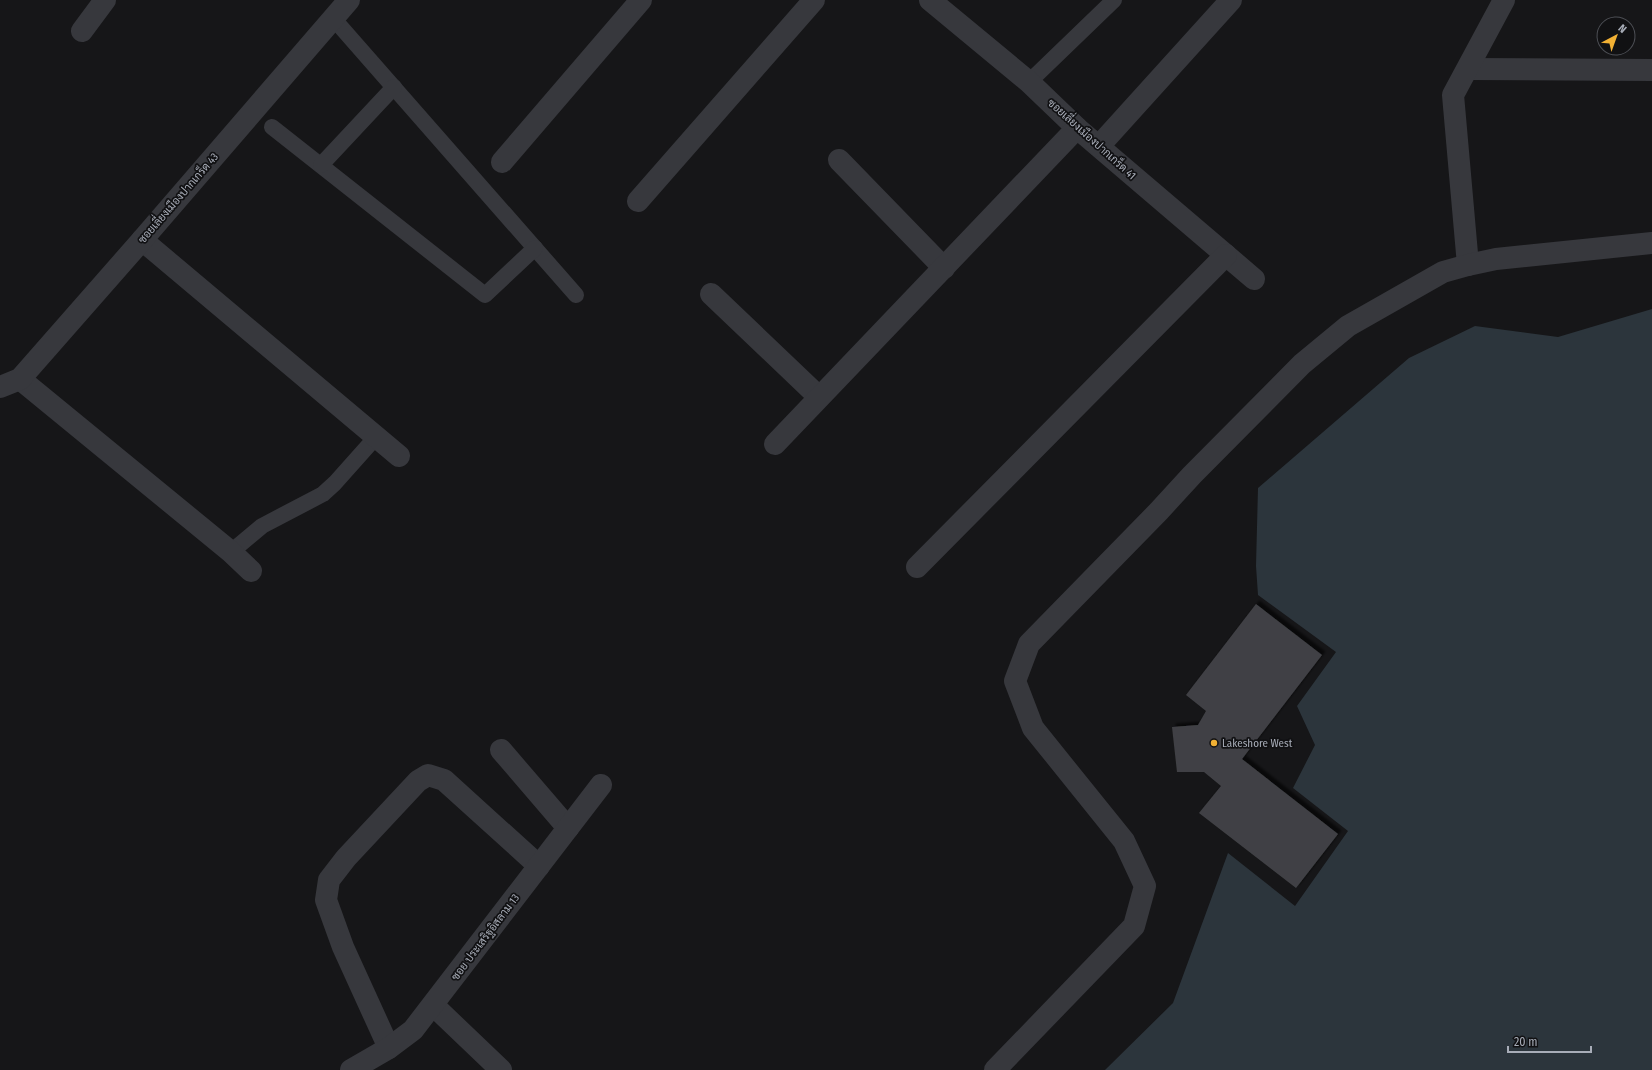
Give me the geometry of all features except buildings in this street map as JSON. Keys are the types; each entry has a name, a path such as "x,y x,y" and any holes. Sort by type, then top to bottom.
{"street":[{"path":"82,31 105,0"},
{"name":"ซอยเลี่ยงเมืองปากเกร็ด 43","path":"0,387 20,379 349,0"},
{"path":"502,162 641,0"},
{"path":"638,201 814,0"},
{"name":"ซอยเลี่ยงเมืองปากเกร็ด 41","path":"930,0 1029,82 1077,128 1254,279"},
{"path":"1099,146 1231,0"},
{"path":"1468,265 1453,95 1504,0"},
{"path":"1468,69 1652,70"},
{"path":"774,444 1077,128"},
{"path":"839,160 944,268"},
{"path":"142,240 399,456"},
{"path":"995,1070 1134,926 1145,886 1124,841 1033,728 1014,681 1029,644 1159,511 1192,475 1302,364 1348,326 1443,272 1468,265 1496,259 1652,243"},
{"path":"917,567 1226,255"},
{"path":"711,294 820,397"},
{"path":"20,379 251,571"},
{"path":"501,750 568,828"},
{"path":"389,1048 343,947 326,900 330,880 346,858 418,781 428,775 444,780 539,866"},
{"name":"ซอย ประเสริฐอิสลาม 13","path":"352,1070 389,1048 413,1030 601,785"},
{"path":"433,1005 501,1070"}],"lane":[{"path":"1029,82 1114,0"},
{"path":"334,18 576,295"},
{"path":"321,165 394,87"},
{"path":"272,127 485,295 535,248"},
{"path":"230,552 262,526 323,494 335,483 376,437"}],"shaded area":[{"path":"1652,309 1652,1070 1105,1070 1173,1003 1228,853 1295,906 1348,831 1293,788 1315,745 1297,706 1336,652 1258,595 1256,566 1258,488 1409,358 1475,326 1558,337"}],"place":[{"name":"Lakeshore West","path":"1214,743"}]}
